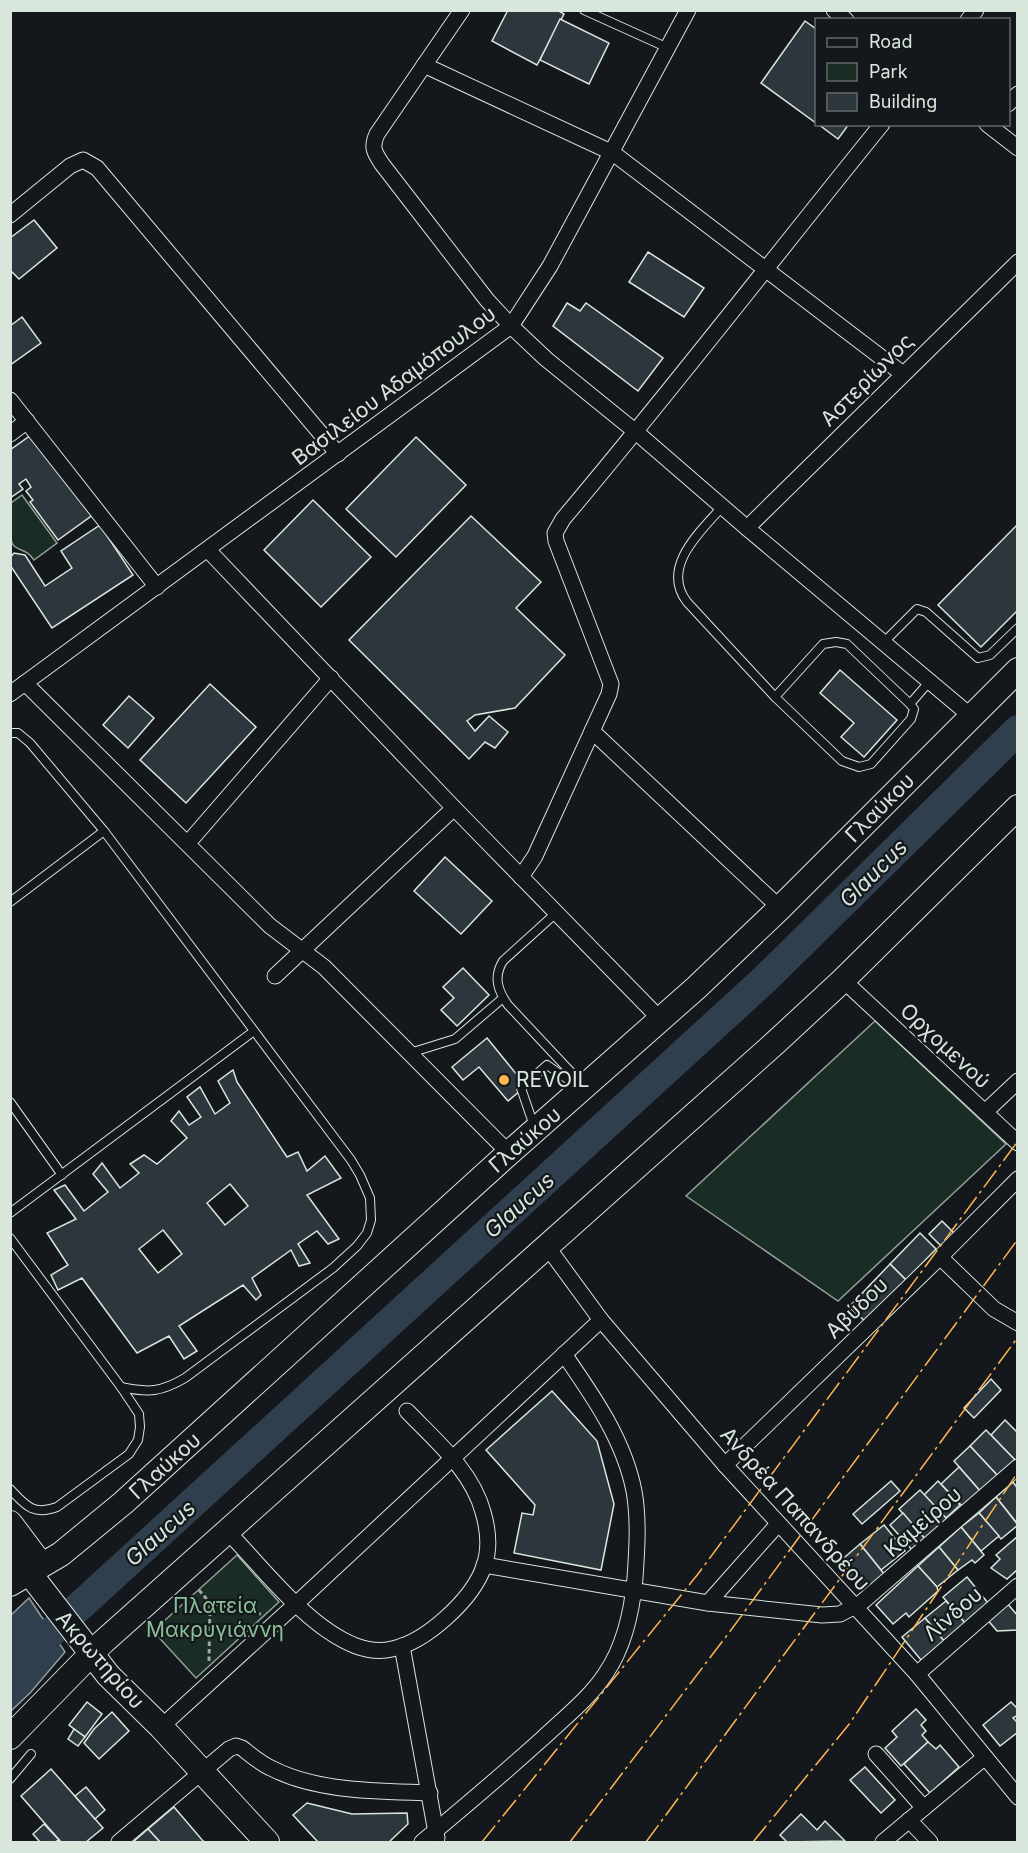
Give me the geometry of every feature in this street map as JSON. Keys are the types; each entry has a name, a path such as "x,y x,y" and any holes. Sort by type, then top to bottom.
{"main road":[{"name":"Γλαύκου","path":"36,1579 509,1153 661,1020 780,908 1017,670"},
{"path":"10,1737 93,1642 228,1531 766,1051 843,980 1017,807"},
{"path":"10,1522 36,1579"},
{"path":"10,1548 36,1579"},
{"name":"Ακρωτηρίου","path":"36,1579 93,1642 124,1692 161,1727 267,1842"}],"street":[{"path":"462,10 384,123 373,145 382,164 473,282 511,327 546,359 636,432 972,717"},
{"name":"Βασιλείου Αδαμόπουλου","path":"10,694 511,327 550,266 613,153 688,10"},
{"path":"424,65 613,153 903,374"},
{"path":"521,877 535,856 609,694 611,681 556,541 555,533 562,519 636,432 880,126"},
{"path":"990,126 1017,148"},
{"path":"10,214 70,166 83,160 90,162 338,454"},
{"name":"Αστερίωνος","path":"747,528 1017,262"},
{"path":"10,400 157,587"},
{"path":"10,434 27,421"},
{"path":"208,550 454,808 661,1020"},
{"path":"188,843 331,678"},
{"path":"25,683 270,926 324,967 509,1153"},
{"path":"592,731 780,908"},
{"path":"274,976 454,808"},
{"name":"Ορχομενού","path":"843,980 1017,1143"},
{"path":"985,1112 1017,1081"},
{"name":"Αβύδου","path":"725,1465 940,1257 1017,1179"},
{"name":"Ανδρέα Παπανδρέου","path":"546,1245 601,1320 725,1465 917,1674 1017,1797"},
{"path":"940,1257 994,1309 1017,1323"},
{"path":"161,1727 601,1320"},
{"path":"422,1842 437,1837 598,1684 622,1640 634,1591 637,1518 631,1481 616,1438 605,1417 564,1354"},
{"path":"228,1531 296,1604 333,1634 358,1647 382,1651 402,1646 432,1628 457,1609 470,1593 484,1565 488,1539 483,1511 474,1487 451,1458 407,1411"},
{"name":"Καμείρου","path":"856,1607 1017,1467"},
{"path":"708,1603 778,1524"},
{"path":"484,1565 708,1603 832,1616 856,1607"},
{"name":"Λίνδου","path":"917,1674 1017,1586"},
{"path":"402,1646 437,1837"},
{"path":"119,1842 229,1749 236,1746 273,1770 297,1779 362,1790 430,1792"},
{"path":"876,1754 924,1808"},
{"path":"883,1842 985,1757"},
{"path":"909,1820 930,1842"}],"lane":[{"path":"584,10 668,48"},
{"path":"722,507 684,553 678,573 680,589 687,602 775,697 842,761 859,767 872,764 911,719 914,709 847,644 836,642 823,644 775,697"},
{"path":"882,643 917,609 927,612 978,658 990,655 1017,628"},
{"path":"910,704 929,682"},
{"path":"10,733 18,734 30,743 104,831 351,1160 370,1198 371,1220 367,1233 357,1246 333,1268 185,1378 169,1387 156,1391 121,1387"},
{"path":"10,902 104,831"},
{"path":"556,913 498,969 497,983 503,999 584,1089"},
{"path":"410,1053 455,1038 503,999"},
{"path":"10,1213 254,1031"},
{"path":"535,1130 521,1088 547,1065 584,1089"},
{"path":"10,1102 62,1175"},
{"path":"10,1489 25,1505 35,1510 45,1511 57,1507 129,1454 138,1440 140,1427 139,1414 121,1387 11,1240"},
{"path":"10,1779 31,1754"}],"path":[{"path":"199,1590 210,1603 266,1615"},
{"path":"208,1667 210,1603"}],"green space":[{"path":"22,495 57,543 34,560 26,552 14,546 11,538 11,503"},
{"path":"875,1021 1006,1144 838,1301 686,1196"},
{"name":"Πλατεία Μακρυγιάννη","path":"237,1555 279,1602 196,1678 153,1631"}],"water":[{"path":"29,1598 65,1652 31,1692 11,1711 11,1615"}],"building":[{"path":"508,10 557,10 564,14 537,65 492,41"},
{"path":"560,19 609,43 589,84 540,60"},
{"path":"805,21 815,28 815,122 761,83"},
{"path":"821,126 848,126 838,139"},
{"path":"34,220 57,248 19,279 10,270 10,238"},
{"path":"648,252 704,288 684,317 629,282"},
{"path":"567,303 580,311 586,303 663,358 638,391 553,326"},
{"path":"22,317 41,343 10,365 10,326"},
{"path":"34,433 94,514 58,540 30,502 33,500 26,491 31,487 26,479 19,484 23,489 10,498 10,450"},
{"path":"416,437 466,485 396,557 346,509"},
{"path":"313,500 371,557 321,607 264,550"},
{"path":"471,516 541,582 516,608 565,655 515,708 475,715 467,721 475,731 489,716 508,732 495,748 485,742 469,759 349,640"},
{"path":"1018,524 1018,610 981,647 938,605"},
{"path":"100,525 133,575 52,628 10,565 10,558 14,553 25,555 45,586 72,568 61,551"},
{"path":"840,670 897,720 864,757 841,737 854,723 820,693"},
{"path":"210,684 256,727 186,803 140,760"},
{"path":"129,696 154,718 128,748 103,725"},
{"path":"445,857 492,901 461,934 414,891"},
{"path":"463,968 489,995 457,1026 441,1010 454,998 443,987"},
{"path":"487,1038 526,1086 508,1101 479,1067 463,1080 452,1067"},
{"path":"233,1070 237,1082 287,1157 298,1152 307,1171 325,1156 341,1178 307,1195 339,1239 328,1244 317,1231 298,1244 310,1263 299,1266 291,1250 252,1278 261,1295 256,1300 243,1285 179,1326 197,1351 184,1359 169,1336 137,1353 82,1278 58,1290 51,1275 68,1265 47,1233 76,1219 54,1190 65,1185 84,1211 108,1192 93,1174 102,1163 120,1188 139,1173 130,1164 144,1155 157,1164 187,1138 171,1121 179,1111 189,1125 201,1117 187,1097 200,1087 215,1114 230,1103 218,1081","holes":["230,1184 248,1206 225,1225 207,1203","163,1230 182,1254 158,1273 139,1249"]},
{"path":"942,1221 955,1234 942,1247 929,1234"},
{"path":"920,1233 936,1249 906,1280 890,1264"},
{"path":"890,1264 906,1280 866,1322 849,1307"},
{"path":"991,1379 1001,1390 974,1418 964,1408"},
{"path":"552,1391 597,1441 614,1504 601,1570 514,1553 522,1513 533,1515 535,1505 486,1450"},
{"path":"1005,1420 1018,1433 1018,1459 1016,1461 991,1435"},
{"path":"986,1430 1016,1461 998,1476 970,1446"},
{"path":"970,1446 998,1476 981,1492 954,1461"},
{"path":"959,1467 981,1492 964,1508 941,1484"},
{"path":"891,1481 900,1491 862,1524 853,1514"},
{"path":"938,1481 960,1505 946,1518 924,1495"},
{"path":"1013,1482 1018,1489 1018,1521 1016,1522 996,1497"},
{"path":"920,1490 946,1518 946,1523 926,1540 899,1509"},
{"path":"996,1497 1018,1525 1001,1539 979,1513"},
{"path":"903,1513 926,1540 913,1551 890,1525"},
{"path":"979,1513 999,1536 981,1551 961,1527"},
{"path":"884,1525 905,1551 881,1570 860,1544"},
{"path":"961,1527 984,1555 975,1563 972,1560 958,1570 939,1547"},
{"path":"1018,1536 1018,1569 1007,1579 991,1568 1000,1559 996,1555"},
{"path":"860,1544 885,1575 864,1593 839,1562"},
{"path":"939,1547 958,1570 937,1587 918,1566"},
{"path":"918,1566 938,1591 909,1617 906,1613 893,1624 876,1605"},
{"path":"967,1577 988,1603 965,1623 943,1597"},
{"path":"946,1601 965,1623 944,1641 925,1618"},
{"path":"1006,1602 1018,1616 1018,1630 997,1631 986,1618"},
{"path":"925,1618 944,1641 921,1660 902,1637"},
{"path":"87,1702 102,1714 85,1737 69,1725"},
{"path":"1011,1702 1018,1709 1018,1715 1013,1718 1018,1723 1018,1732 1000,1746 983,1725"},
{"path":"916,1709 926,1720 921,1725 926,1731 922,1735 928,1742 901,1766 885,1748 897,1737 892,1731"},
{"path":"112,1712 129,1731 99,1759 84,1743 94,1729"},
{"path":"74,1729 85,1737 78,1746 68,1739"},
{"path":"928,1742 936,1749 940,1745 959,1767 930,1793 904,1764"},
{"path":"865,1767 895,1800 881,1813 850,1780"},
{"path":"51,1769 103,1828 86,1842 61,1842 21,1796"},
{"path":"86,1787 105,1810 95,1819 75,1796"},
{"path":"307,1803 352,1814 407,1813 408,1824 389,1842 318,1842 293,1815"},
{"path":"174,1807 205,1842 160,1842 148,1829"},
{"path":"801,1814 817,1830 825,1821 845,1841 787,1842 780,1835"},
{"path":"44,1824 59,1840 40,1842 33,1834"},
{"path":"148,1829 160,1842 133,1842"}],"waterway":[{"name":"Glaucus","path":"10,1670 764,980 1018,730"}],"power":[{"path":"482,1842 698,1574 1018,1141"},
{"path":"570,1842 731,1630 1018,1239"},
{"path":"646,1842 1018,1337"},
{"path":"753,1842 850,1723 1018,1472"}],"place":[{"name":"REVOIL","path":"504,1080"}]}
